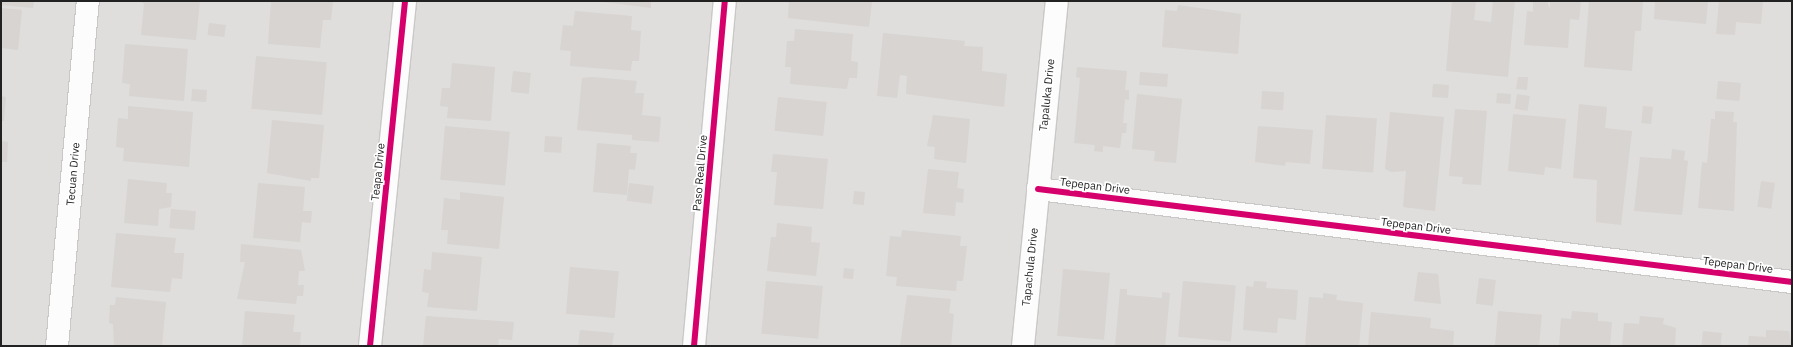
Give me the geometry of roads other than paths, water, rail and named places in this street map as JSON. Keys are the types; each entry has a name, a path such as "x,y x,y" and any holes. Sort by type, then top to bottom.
{"street":[{"name":"Tecuan Drive","path":"57,346 88,1"},
{"name":"Teapa Drive","path":"370,346 405,1"},
{"name":"Paso Real Drive","path":"694,346 725,1"},
{"name":"Tapaluka Drive","path":"1038,189 1056,1"},
{"name":"Tepepan Drive","path":"1038,189 1792,282"},
{"name":"Tapachula Drive","path":"1023,346 1038,189"}]}
